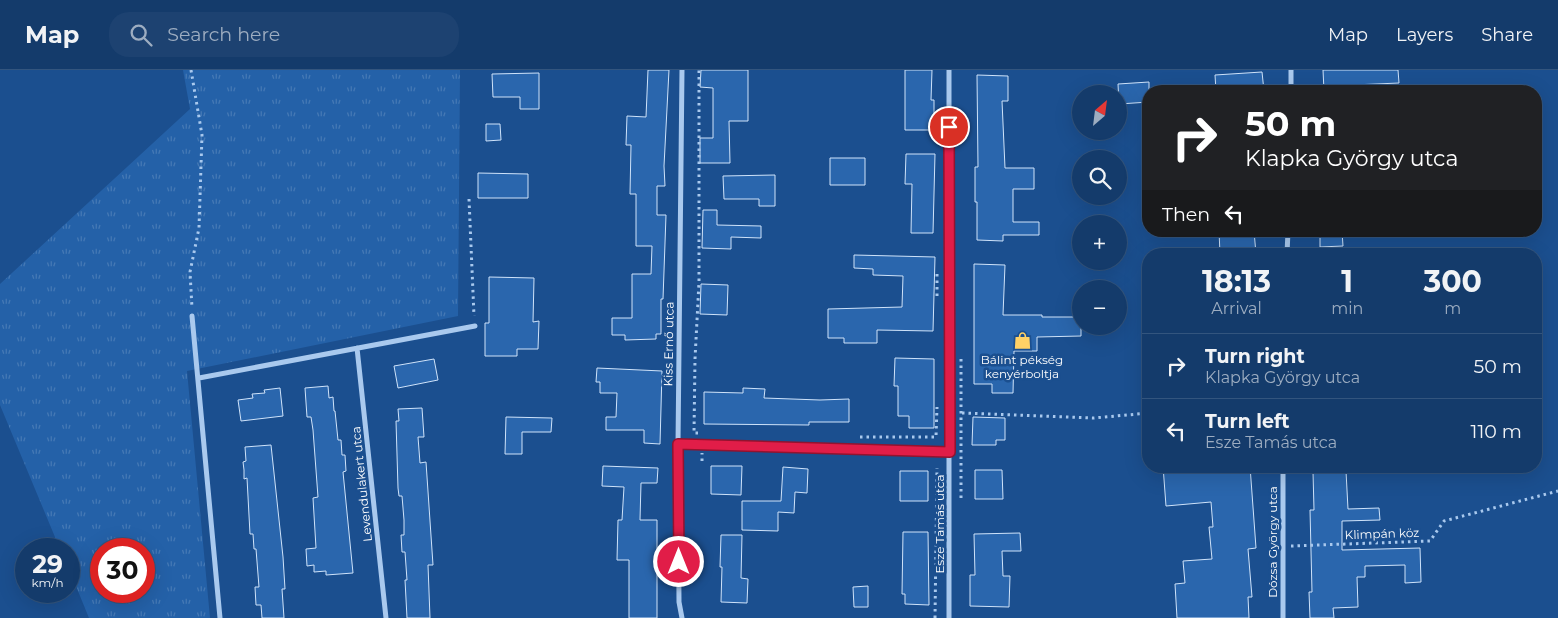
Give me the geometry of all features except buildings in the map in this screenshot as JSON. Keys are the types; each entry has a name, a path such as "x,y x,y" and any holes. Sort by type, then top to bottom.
{"street":[{"name":"Kiss Ernő utca","path":"682,70 678,444 679,602 682,618"},
{"name":"Esze Tamás utca","path":"949,70 949,618"},
{"path":"1291,70 1291,85"},
{"path":"192,316 220,618"},
{"path":"199,378 475,326"},
{"name":"Levendulakert utca","path":"357,348 386,618"},
{"path":"678,444 950,452"},
{"name":"Dózsa György utca","path":"1283,618 1284,473"}],"path":[{"path":"192,70 202,135 199,228 190,272 192,316"},
{"path":"699,70 699,282 694,433 704,433"},
{"path":"469,199 475,326"},
{"path":"937,274 937,302"},
{"path":"961,358 961,504"},
{"path":"860,437 936,437 937,402"},
{"path":"962,413 1094,418 1142,414"},
{"path":"935,618 937,468"},
{"name":"Klimpán köz","path":"1283,546 1430,541 1444,521 1558,492"}],"green space":[{"path":"183,70 460,70 458,316 187,371 210,618 89,618 80,596 80,538 55,538 0,405 0,284 190,109"}],"place":[{"name":"Bálint pékség kenyérboltja","path":"1022,341"}],"route":[{"path":"679,562 678,444 950,452 949,127"}]}
